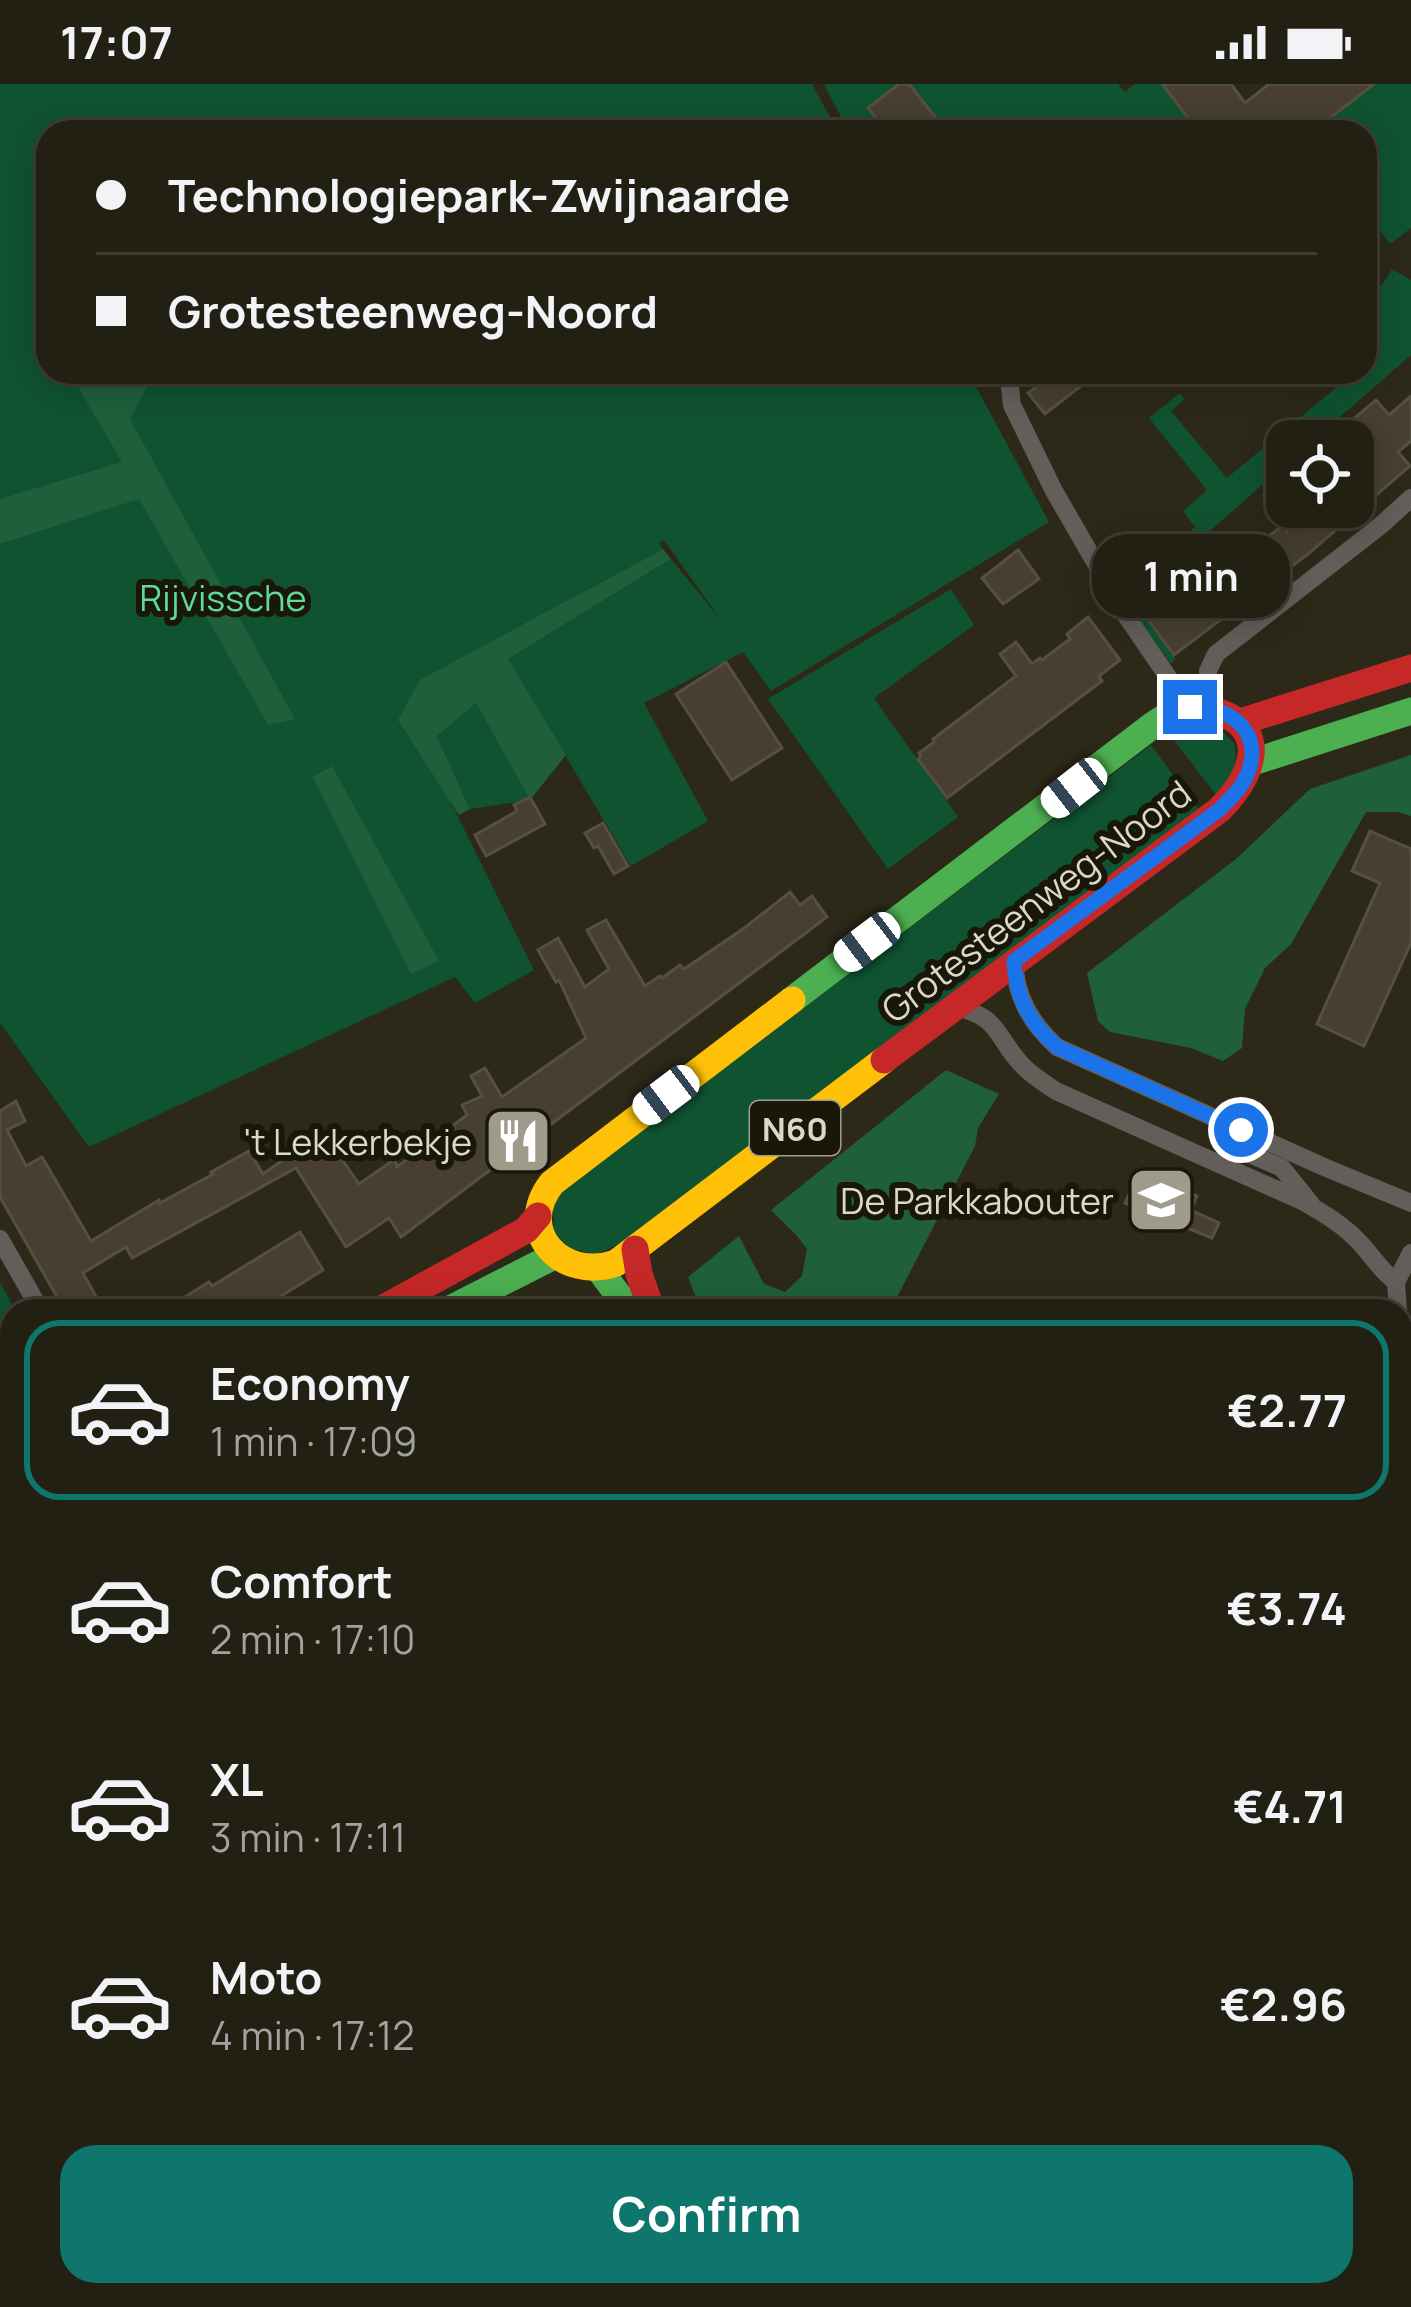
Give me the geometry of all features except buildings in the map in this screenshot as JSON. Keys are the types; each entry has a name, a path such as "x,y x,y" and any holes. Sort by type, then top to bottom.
{"main road":[{"path":"1240,722 1411,668"},
{"path":"1209,707 1240,722 1249,738 1250,764 1411,710"},
{"name":"Grotesteenweg-Noord","path":"400,1299 526,1230 538,1216 550,1185 570,1166 1153,725 1175,711 1209,707"},
{"name":"Grotesteenweg-Noord","path":"599,1269 635,1249 1219,810 1238,791 1250,764"},
{"path":"538,1216 540,1233 554,1256 577,1268 599,1269 621,1299"},
{"path":"635,1249 648,1299"},
{"path":"468,1299 554,1256"}],"street":[{"path":"1011,384 1012,405 1054,491 1125,614 1168,676"},
{"path":"1209,707 1208,671 1216,654 1411,498"},
{"path":"1014,961 1018,998 1057,1047 1411,1203"},
{"path":"954,1007 987,1019 1024,1068 1056,1091 1330,1217 1396,1282"},
{"path":"1210,1117 1244,1151 1282,1168 1324,1168"},
{"path":"1189,1151 1244,1151"},
{"path":"1282,1168 1314,1208"},
{"path":"0,1239 34,1299"},
{"path":"1397,1299 1396,1282 1411,1252"}],"green space":[{"name":"Rijvissche","path":"0,84 812,84 832,120 36,120 36,384 974,384 1049,522 771,691 743,652 644,703 708,821 631,866 508,659 671,559 721,620 664,540 659,543 663,549 587,590 409,718 534,970 475,1003 455,977 89,1147 0,1023"},
{"path":"824,84 899,84 890,120 843,120"},
{"path":"909,84 1118,84 1125,92 1135,84 1161,84 1189,120 938,120"},
{"path":"1374,84 1411,84 1411,228 1390,244 1377,227 1377,120 1328,120"},
{"path":"1392,269 1411,280 1411,355 1336,420 1297,420 1341,384 1377,384 1377,285 1381,286"},
{"path":"76,384 149,384 130,419 295,719 268,725 139,499 0,544 0,499 122,462"},
{"path":"1180,393 1185,399 1171,411 1227,478 1266,446 1266,482 1135,597 1137,608 1175,658 1171,664 1122,592 1195,527 1183,511 1207,490 1149,418"},
{"path":"663,549 671,559 508,659 566,755 530,800 476,703 437,736 470,809 459,815 398,720 420,680"},
{"path":"951,589 974,625 874,698 958,817 888,869 768,699"},
{"path":"476,702 530,800 470,809 437,736"},
{"path":"1190,720 1218,727 1235,744 1236,768 1216,795 1168,732"},
{"path":"1151,745 1199,810 622,1242 596,1255 569,1248 554,1232 553,1204 559,1193"},
{"path":"1411,755 1411,816 1366,812 1291,944 1265,968 1245,1009 1242,1048 1223,1061 1191,1048 1110,1032 1098,1021 1087,973 1236,859 1310,789"},
{"path":"332,766 439,961 411,974 313,777"},
{"path":"946,1070 999,1094 896,1299 696,1299 688,1277 739,1236 764,1284 785,1292 802,1276 807,1249 771,1210"}],"traffic: fast":[{"path":"792,1000 1153,725 1190,707"},
{"path":"1250,763 1411,711"},
{"path":"470,1299 554,1256"},
{"path":"599,1269 621,1299"}],"traffic: slow":[{"path":"792,1000 552,1183 538,1218 550,1248 578,1265 616,1263 884,1060"}],"traffic: jam":[{"path":"1240,722 1411,668"},
{"path":"884,1060 1219,810 1234,793 1251,759 1245,730 1215,711 1190,707"},
{"path":"400,1299 526,1230 538,1216"},
{"path":"635,1249 648,1299"}],"place":[{"name":"'t Lekkerbekje","path":"518,1141"},
{"name":"De Parkkabouter","path":"1161,1200"}],"route":[{"path":"1190,707 1226,712 1240,722 1251,750 1246,778 1238,791 1219,810 1014,961 1015,975 1018,998 1057,1047 1241,1130"}]}
